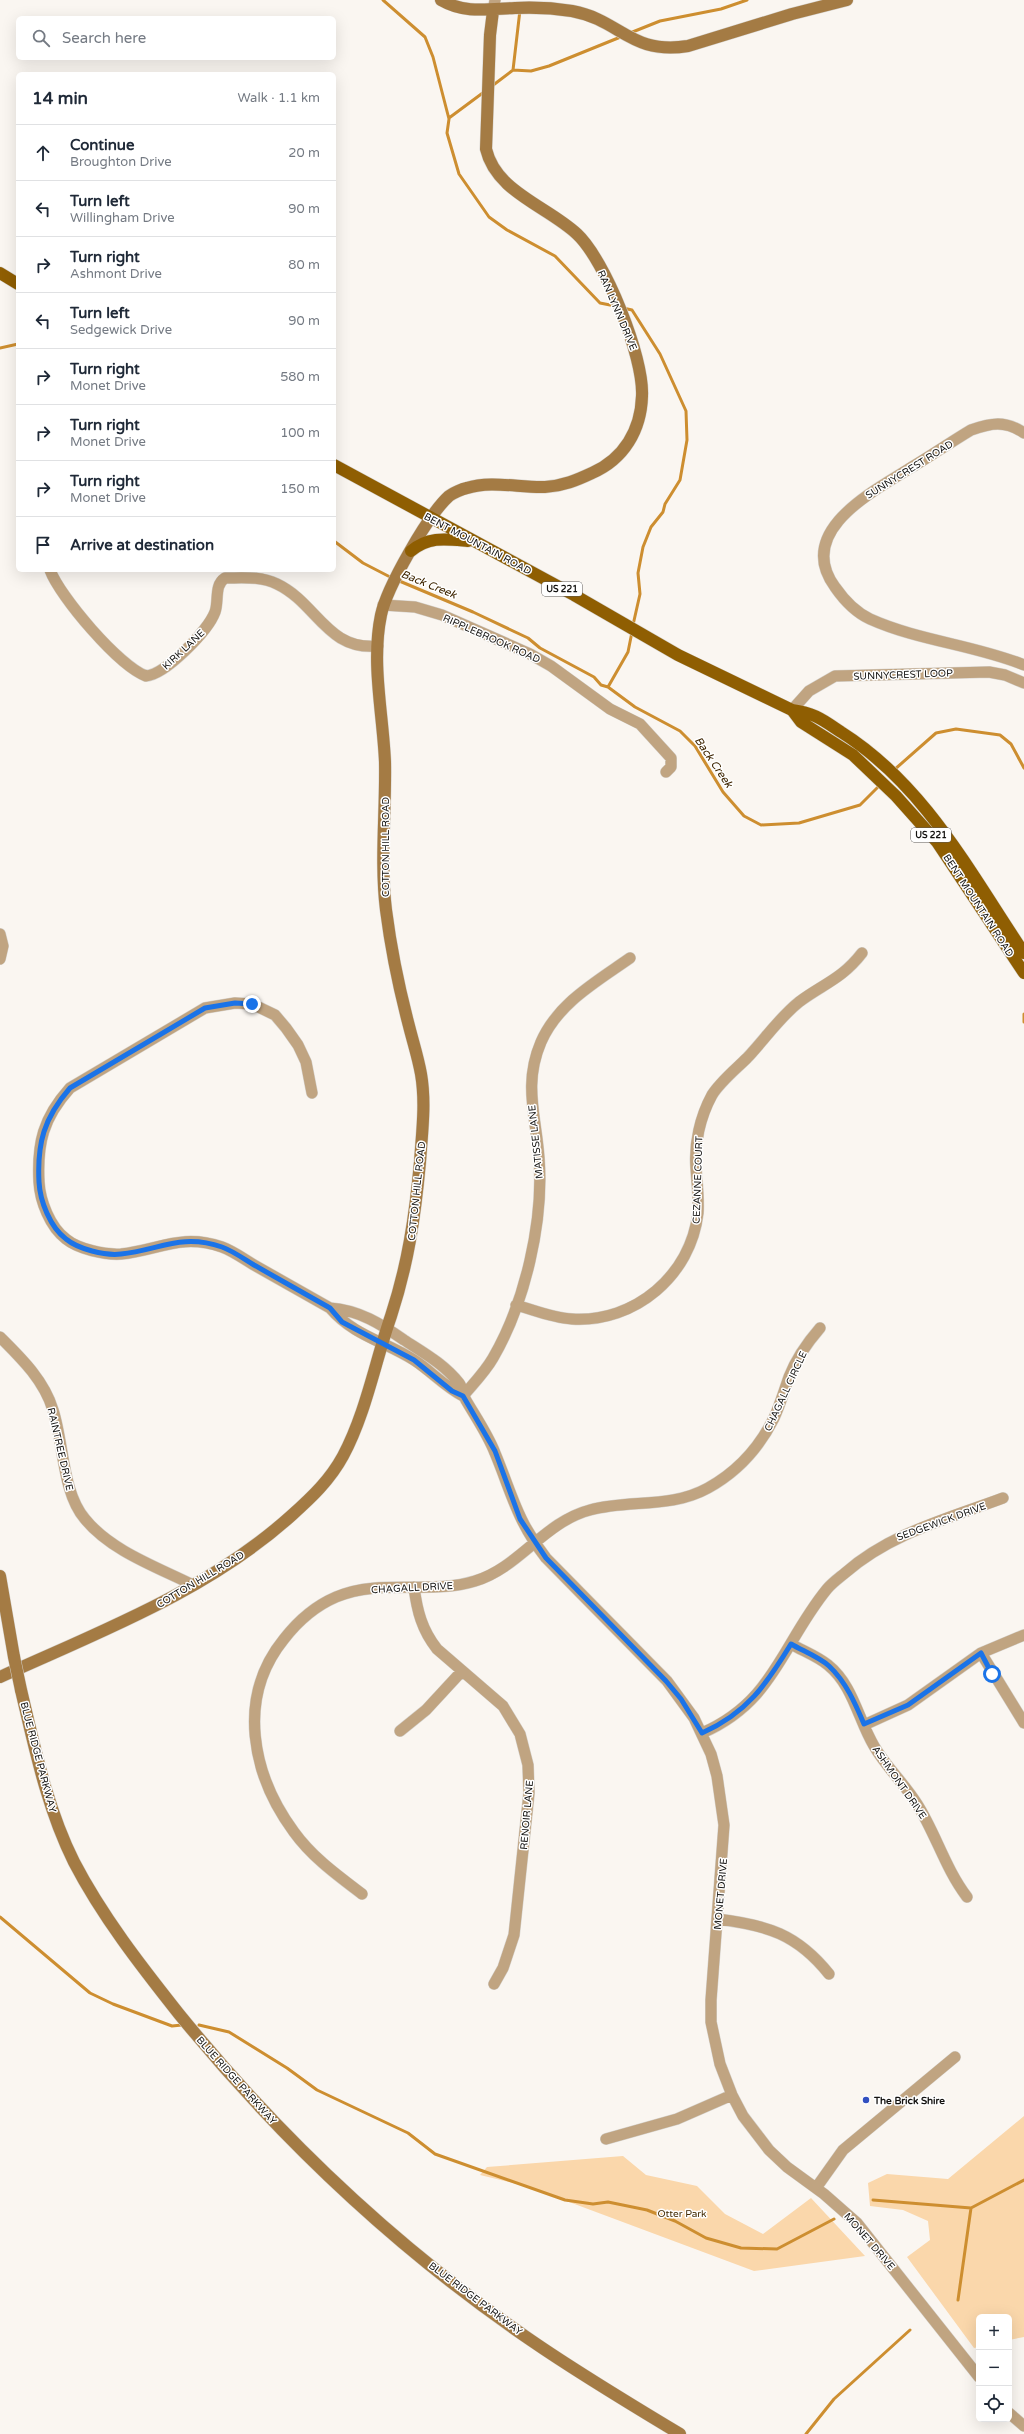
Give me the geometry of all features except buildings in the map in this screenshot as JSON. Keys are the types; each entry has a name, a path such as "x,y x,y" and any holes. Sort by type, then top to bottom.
{"main road":[{"path":"0,273 16,283"},
{"name":"BENT MOUNTAIN ROAD","path":"336,466 678,655 792,710 810,712 865,747 908,786 940,825 1024,953"},
{"path":"411,551 419,544 431,539 442,538 475,542"},
{"name":"BENT MOUNTAIN ROAD","path":"792,710 801,722 853,755 896,796 937,842 1024,973"}],"street":[{"path":"441,0 466,10 494,5 574,11 604,22 643,44 672,48 688,46 792,14 847,0"},
{"name":"RAN LYNN DRIVE","path":"432,519 451,495 464,489 478,485 544,487 562,485 604,468 613,463 626,448 641,409 642,382 637,353 624,318 596,258 588,245 570,228 526,198 497,174 488,157 486,149 490,34 494,5"},
{"name":"SUNNYCREST ROAD","path":"1024,433 1005,423 984,425 971,430 876,487 856,502 835,526 827,539 823,558 830,580 842,597 870,619 887,626 1024,665"},
{"name":"COTTON HILL ROAD","path":"0,1677 101,1633 193,1585 256,1545 278,1528 326,1482 344,1454 353,1435 382,1345 409,1252 416,1200 424,1100 418,1060 399,983 385,899 383,861 385,764 378,646 383,605 390,588 411,551 432,519"},
{"name":"KIRK LANE","path":"51,572 58,586 99,637 123,659 146,676 161,670 198,637 215,612 218,584 225,578 254,578 277,584 302,602 341,640 363,648 378,646"},
{"name":"RIPPLEBROOK ROAD","path":"383,605 415,607 442,615 530,654 551,666 610,709 644,728 671,758 671,767 666,772"},
{"name":"SUNNYCREST LOOP","path":"792,710 809,691 836,676 989,672 1005,675 1024,683"},
{"path":"0,934 3,946 0,959"},
{"name":"CEZANNE COURT","path":"516,1305 556,1317 571,1319 595,1318 635,1306 663,1285 684,1258 695,1228 698,1192 696,1145 702,1122 713,1094 789,1010 842,976 862,953"},
{"name":"MATISSE LANE","path":"463,1396 493,1358 516,1305 529,1260 539,1207 539,1157 530,1097 535,1058 549,1026 562,1009 577,995 630,958"},
{"name":"MONET DRIVE","path":"312,1093 306,1062 298,1045 275,1015 252,1004 235,1003 205,1008 70,1088 55,1105 43,1130 38,1157 39,1185 42,1201 51,1220 66,1239 86,1248 120,1254 172,1242 193,1241 222,1247 330,1308 342,1322 382,1345 414,1360 452,1391 463,1396"},
{"name":"MONET DRIVE","path":"330,1308 349,1309 387,1327 438,1363 460,1385 463,1396 492,1446 510,1497 533,1542 546,1558 666,1681 681,1699 702,1733 717,1776 724,1819 724,1847 717,1919 711,2000 711,2022 720,2064 732,2094 743,2116 769,2150 787,2167 816,2188 857,2223 976,2374"},
{"name":"CHAGALL CIRCLE","path":"533,1542 570,1517 586,1511 615,1505 670,1502 690,1496 725,1477 745,1460 766,1434 775,1416 798,1359 820,1328"},
{"name":"RAINTREE DRIVE","path":"0,1337 34,1373 51,1404 64,1455 70,1493 84,1518 104,1537 131,1555 193,1585"},
{"name":"SEDGEWICK DRIVE","path":"702,1733 733,1717 747,1705 772,1675 827,1588 859,1560 896,1537 1003,1498"},
{"name":"CHAGALL DRIVE","path":"362,1894 325,1866 309,1850 282,1815 264,1776 256,1747 254,1727 257,1691 263,1672 279,1644 303,1618 321,1605 354,1591 375,1587 414,1587 461,1584 482,1578 505,1566 533,1542"},
{"name":"BLUE RIDGE PARKWAY","path":"0,1576 21,1690 49,1800 73,1860 99,1905 132,1952 217,2060 263,2110 327,2173 429,2263 531,2340 586,2377 680,2434"},
{"name":"RENOIR LANE","path":"414,1587 417,1610 428,1638 462,1671 494,1697 512,1720 522,1741 528,1765 529,1793 514,1935 510,1952 494,1984"},
{"path":"864,1724 908,1705 981,1653 1024,1635"},
{"name":"ASHMONT DRIVE","path":"791,1644 828,1665 839,1677 848,1690 880,1758 917,1803 929,1823 953,1879 967,1897"},
{"path":"981,1653 1024,1723"},
{"path":"400,1731 426,1710 462,1671"},
{"path":"717,1919 777,1931 805,1948 829,1974"},
{"path":"816,2188 843,2150 955,2057"},
{"path":"606,2138 677,2119 732,2094"},
{"path":"1012,2416 1024,2426"}],"green space":[{"path":"1024,2116 1024,2337 1012,2339 1012,2314 976,2314 976,2348 974,2348 907,2257 930,2240 928,2221 903,2210 870,2206 868,2183 887,2174 948,2179"},
{"name":"Otter Park","path":"623,2156 646,2175 697,2186 725,2214 763,2234 811,2198 865,2256 754,2271 529,2187 480,2175 487,2167"}],"waterway":[{"path":"383,0 425,37 433,57 449,119 447,133 459,174 489,217 507,230 555,256 600,303 615,306"},
{"path":"630,33 660,21 721,9 747,0"},
{"path":"513,70 520,10"},
{"path":"492,86 513,70 531,71 549,66 623,36"},
{"path":"449,118 484,92"},
{"path":"623,308 632,310 660,354 686,411 687,440 680,480 665,504 663,512 651,527 643,547 638,573 640,594 633,625"},
{"name":"Back Creek","path":"0,348 16,344"},
{"name":"Back Creek","path":"336,543 363,563 392,578"},
{"name":"Back Creek","path":"397,580 473,612 528,638 540,648 594,677 601,685 608,687 635,707 680,731 695,746 723,792 744,816 761,825 799,823 860,805 881,784"},
{"path":"608,687 628,652 632,632"},
{"name":"Back Creek","path":"894,770 936,733 956,729 1000,735 1011,744 1024,768"},
{"name":"Back Creek","path":"1024,1014 1024,1022"},
{"path":"0,1917 90,1993 113,2004 172,2026 182,2025"},
{"path":"199,2025 229,2032 287,2068 317,2090 408,2133 435,2154 565,2200 593,2204 608,2202 647,2210 675,2221 706,2238 741,2248 777,2249 834,2219"},
{"path":"958,2300 971,2208 1024,2180"},
{"path":"873,2200 971,2208"},
{"path":"806,2434 834,2399 910,2330"}],"place":[{"name":"The Brick Shire","path":"866,2100"}],"route":[{"path":"252,1004 235,1003 205,1008 70,1088 55,1105 43,1130 38,1157 39,1185 42,1201 51,1220 66,1239 86,1248 101,1252 120,1254 172,1242 193,1241 222,1247 330,1308 342,1322 382,1345 398,1351 414,1360 452,1391 463,1396 484,1429 495,1451 510,1497 533,1542 546,1558 666,1681 681,1699 702,1733 733,1717 755,1697 772,1675 791,1644 828,1665 839,1677 856,1705 864,1724 887,1716 908,1705 960,1666 981,1653 992,1674"}]}
